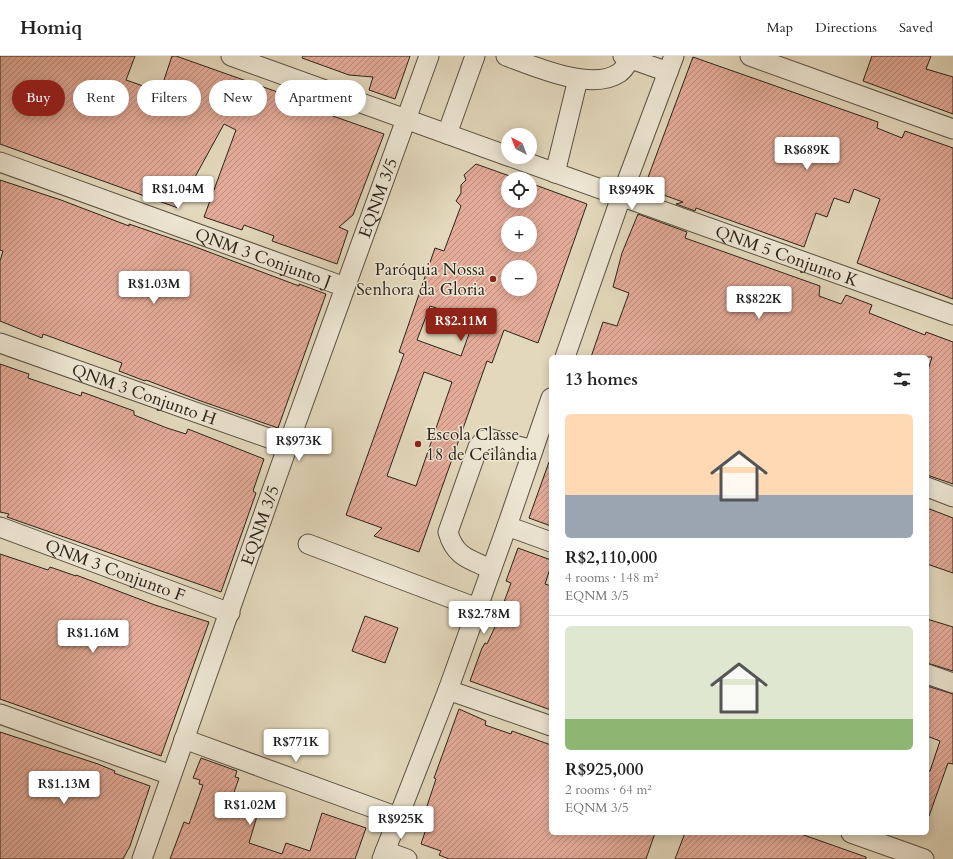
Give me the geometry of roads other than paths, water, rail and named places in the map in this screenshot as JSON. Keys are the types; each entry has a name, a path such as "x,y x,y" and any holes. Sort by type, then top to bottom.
{"street":[{"path":"231,56 501,153"},
{"name":"EQNM 3/5","path":"142,859 288,445 429,56"},
{"path":"447,134 475,56"},
{"path":"506,56 578,79 607,78 620,73 627,57 671,64 621,197 566,355"},
{"path":"750,56 953,129"},
{"path":"555,173 578,79"},
{"name":"QNM 3 Conjunto J","path":"0,162 345,287"},
{"name":"QNM 5 Conjunto K","path":"530,164 953,315"},
{"name":"QNM 3 Conjunto H","path":"0,343 288,445"},
{"path":"407,859 383,855 448,690 492,569 549,404"},
{"path":"492,569 463,556 452,545 448,532 478,447 484,440 490,439 533,450"},
{"path":"929,488 953,497"},
{"path":"507,526 549,541"},
{"name":"QNM 3 Conjunto F","path":"0,527 230,613"},
{"path":"308,544 477,608"},
{"path":"929,675 953,683"},
{"path":"448,690 549,725"},
{"path":"0,714 171,775"},
{"path":"184,739 398,817"},
{"path":"857,835 924,859"}],"place":[{"name":"Paróquia Nossa Senhora da Gloria","path":"493,279"},
{"name":"Escola Classe 18 de Ceilândia","path":"418,444"}]}
